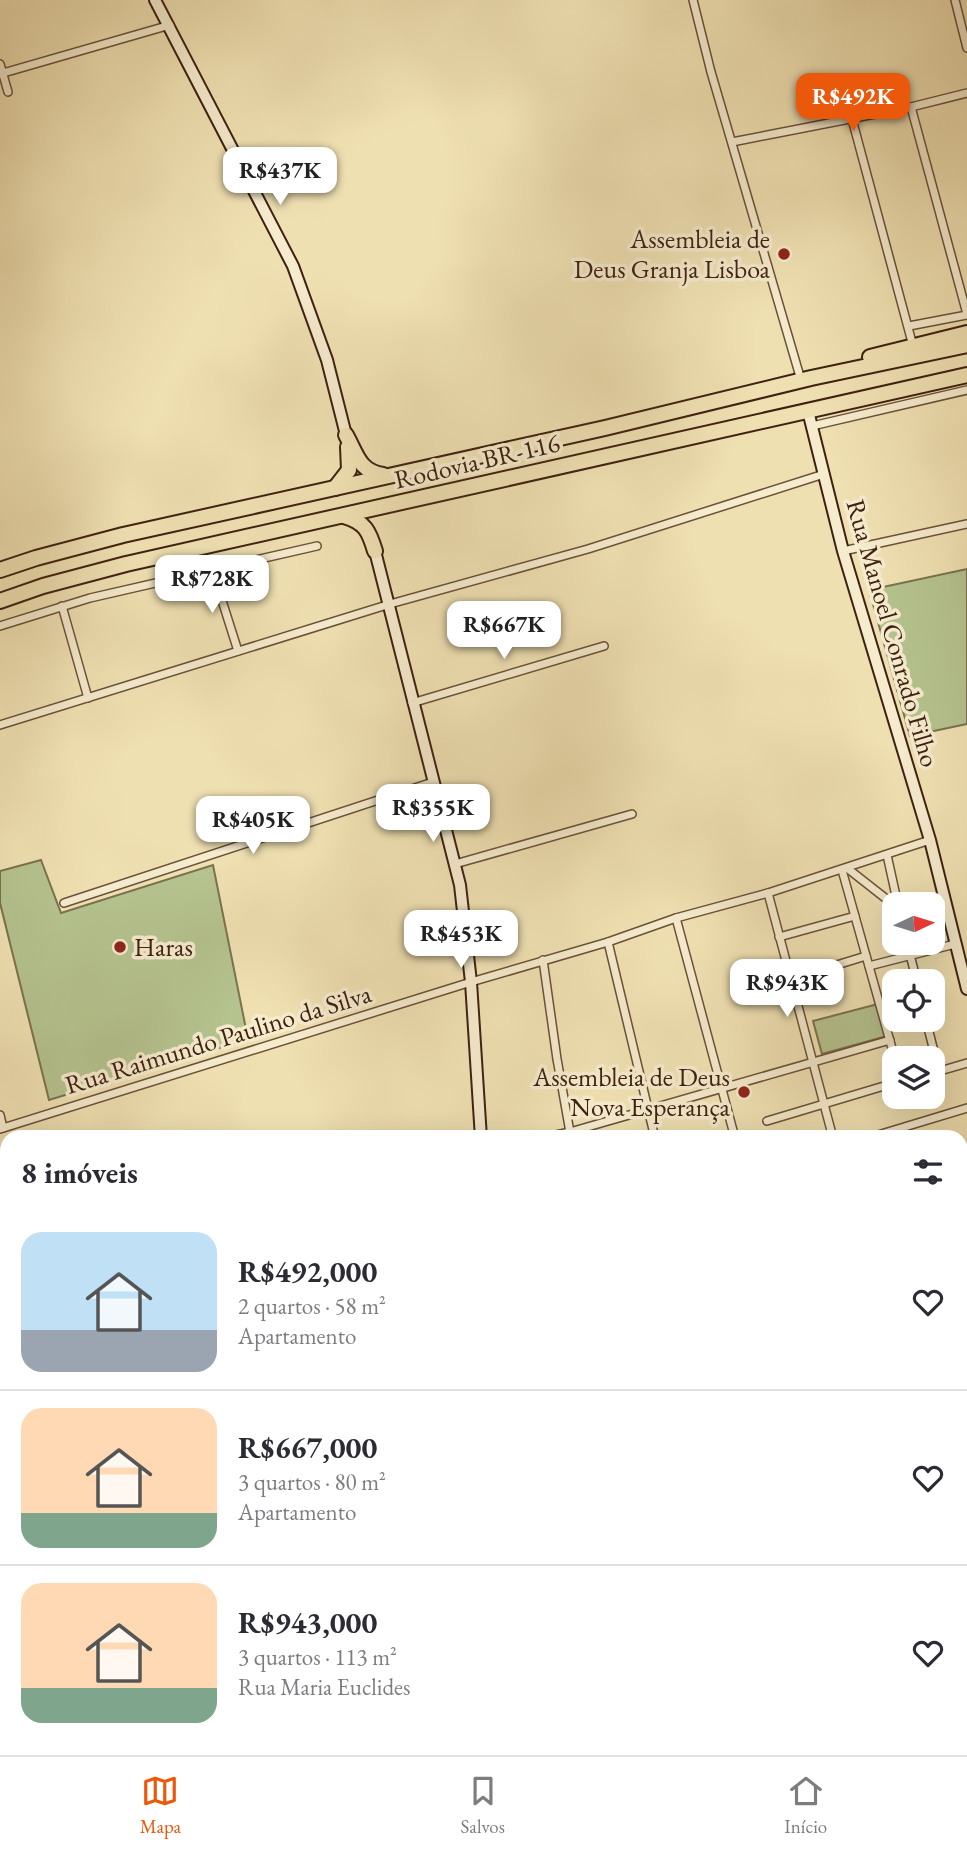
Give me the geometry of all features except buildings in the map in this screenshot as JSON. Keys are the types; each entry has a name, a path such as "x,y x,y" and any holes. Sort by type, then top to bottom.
{"highway":[{"path":"806,380 849,362 967,333"},
{"name":"Rodovia BR-116","path":"0,570 102,540 967,345"},
{"name":"Rodovia BR-116","path":"0,601 99,570 392,505 810,419 967,376"},
{"path":"346,435 364,469 370,473 391,476"},
{"path":"334,489 348,474 350,466 346,435"},
{"path":"375,551 376,527 381,515 392,505"},
{"path":"342,516 357,520 366,527 375,551"}],"street":[{"path":"155,0 293,266 327,360 346,435"},
{"path":"694,0 732,142 806,380"},
{"path":"955,0 967,48"},
{"path":"1,74 170,25"},
{"path":"0,64 8,92"},
{"path":"732,142 911,107 967,93"},
{"path":"909,327 967,314 911,107"},
{"path":"852,118 913,345"},
{"path":"810,419 967,390"},
{"name":"Rua Manoel Conrado Filho","path":"810,419 843,551 930,840 967,989"},
{"path":"0,725 390,604 588,549 824,474"},
{"path":"843,551 967,524"},
{"path":"0,626 62,606 317,545"},
{"path":"375,551 463,903 480,1130"},
{"path":"212,569 238,651"},
{"path":"62,606 89,698"},
{"path":"412,703 604,646"},
{"path":"64,903 433,782"},
{"path":"455,864 632,814"},
{"name":"Rua Raimundo Paulino da Silva","path":"2,1129 471,982 608,942 676,918 768,893 930,840"},
{"path":"887,855 894,892"},
{"path":"844,869 882,895"},
{"path":"844,869 892,1046"},
{"path":"768,893 831,1130"},
{"path":"779,937 855,916"},
{"path":"676,918 733,1130"},
{"path":"608,942 653,1130"},
{"path":"945,947 955,944"},
{"path":"791,979 866,956"},
{"path":"869,966 910,956 914,969"},
{"path":"543,960 569,1130"},
{"path":"585,1130 722,1086 890,1040"},
{"path":"945,1069 967,1063"},
{"path":"767,1121 882,1087"},
{"path":"895,1130 967,1108"},
{"path":"0,1115 2,1129"}],"green space":[{"path":"967,569 967,724 910,736 869,590"},
{"name":"Haras","path":"41,860 61,913 213,865 248,1039 49,1100 0,903 0,871"},
{"path":"878,1004 882,1032 886,1032 887,1036 822,1054 813,1021"}],"place":[{"name":"Assembleia de Deus Granja Lisboa","path":"784,254"},
{"name":"Haras","path":"120,947"},
{"name":"Assembleia de Deus Nova Esperança","path":"744,1092"}]}
